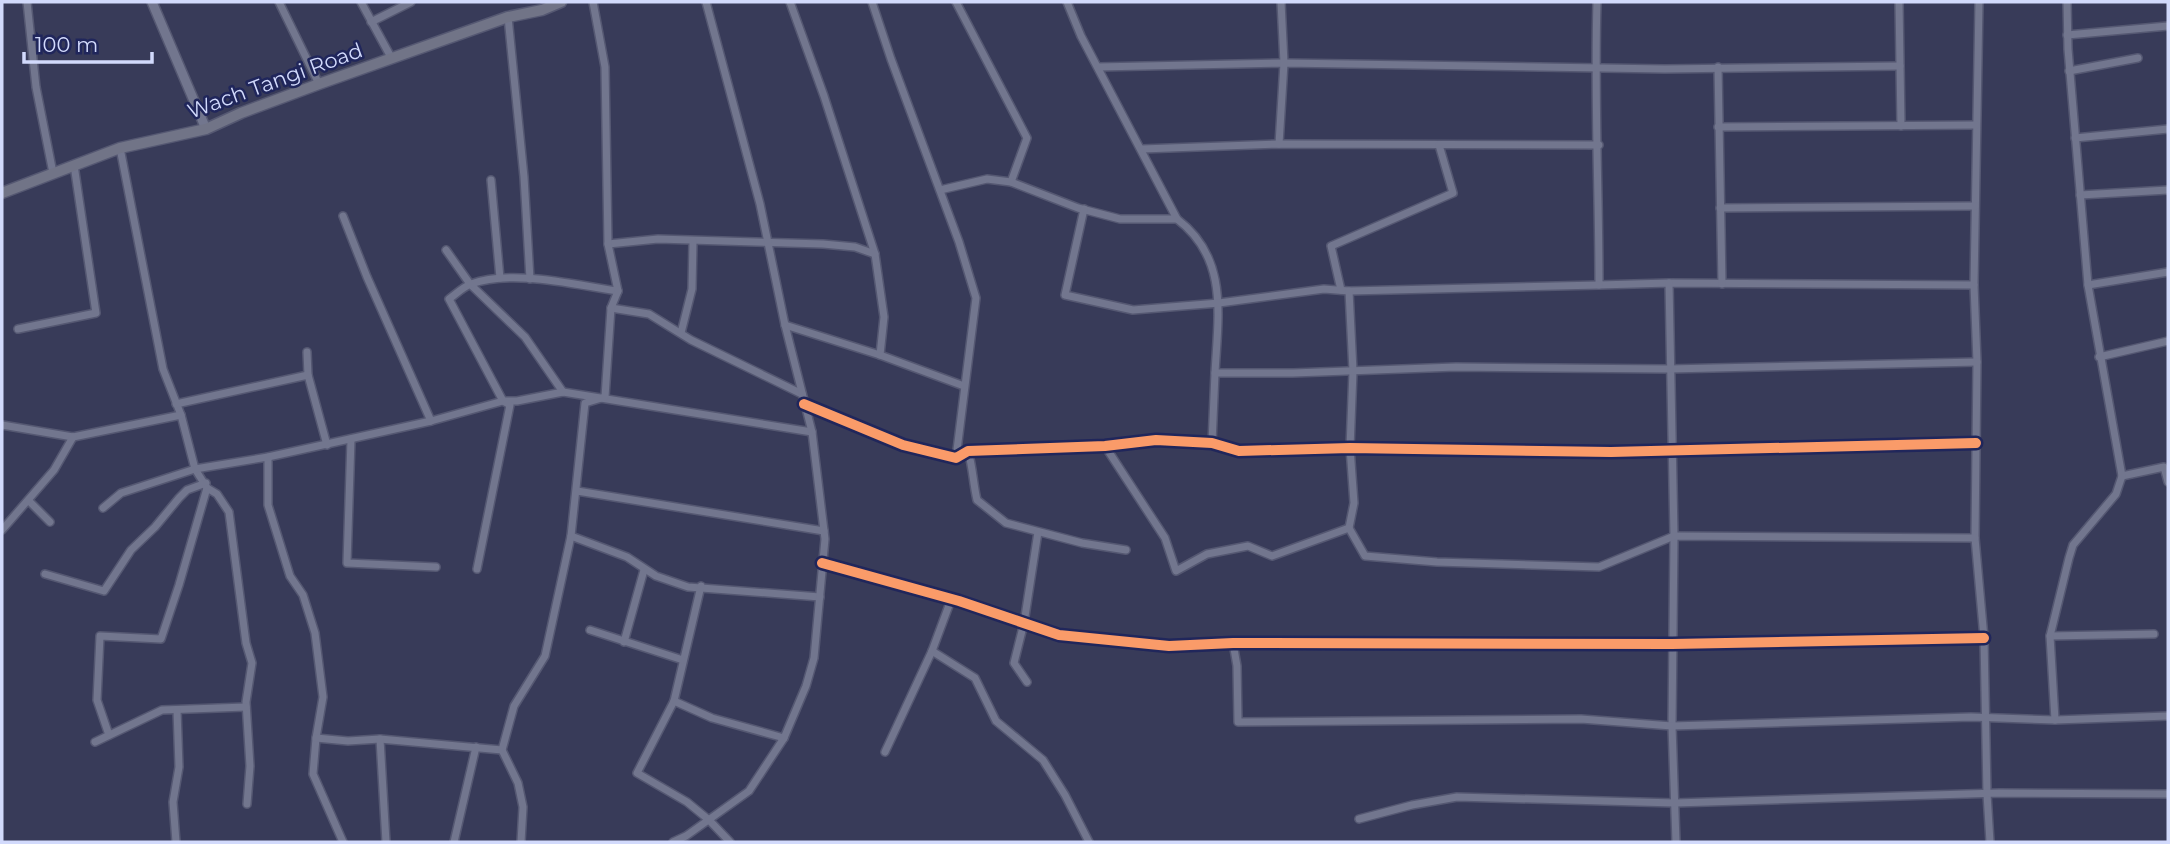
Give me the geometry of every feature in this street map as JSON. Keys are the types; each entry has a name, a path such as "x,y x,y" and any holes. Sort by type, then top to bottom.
{"main road":[{"name":"Wach Tangi Road","path":"2,193 120,148 206,129 319,84 542,6 561,2"}],"street":[{"path":"27,2 36,88 53,173"},
{"path":"152,2 206,129"},
{"path":"279,2 319,84"},
{"path":"361,2 391,60"},
{"path":"371,22 411,2"},
{"path":"593,2 605,67 608,244 618,291 611,308 605,397"},
{"path":"673,842 686,836 749,791 784,738 806,686 814,658 822,585 824,531 812,432 785,325 769,243 706,2"},
{"path":"790,2 824,96 875,254 884,317 880,355"},
{"path":"872,2 959,242 976,298 956,458"},
{"path":"956,2 1027,138 1011,182"},
{"path":"1067,2 1081,36 1177,219 1190,229 1209,259 1219,303 1212,443"},
{"path":"1279,144 1284,63 1280,2"},
{"path":"1597,2 1595,68 1599,145 1600,285"},
{"path":"1899,2 1901,126"},
{"path":"1979,2 1974,285 1977,362 1975,538 1984,638 1984,718 1990,842"},
{"path":"2055,720 2050,636 2073,545 2116,494 2122,476 2088,285 2069,71 2067,2"},
{"path":"508,18 524,177 530,279"},
{"path":"2067,35 2168,26"},
{"path":"2069,71 2138,58"},
{"path":"1098,67 1284,63 1595,68 1900,66"},
{"path":"1718,67 1717,127 1722,284"},
{"path":"1717,127 1976,125"},
{"path":"2075,138 2168,129"},
{"path":"1142,149 1279,144 1599,145"},
{"path":"1439,145 1453,193 1331,246 1345,291 1353,371 1350,448 1354,503 1349,528 1365,556 1437,562 1599,567 1674,536 1975,538"},
{"path":"120,148 163,369 181,415 195,469 229,512 246,643 252,663 246,707 250,766 247,804"},
{"path":"18,329 96,313 74,165"},
{"path":"491,180 500,278"},
{"path":"940,190 987,180 1011,182 1084,209 1120,219 1177,219"},
{"path":"2080,195 2168,190"},
{"path":"1720,208 1975,206"},
{"path":"1084,209 1065,295 1133,310 1219,303 1324,289 1345,291 1669,283 1974,285"},
{"path":"343,216 431,421"},
{"path":"608,244 658,239 769,243 855,247 875,254"},
{"path":"681,333 692,289 693,241"},
{"path":"446,250 470,284 525,337 563,392"},
{"path":"2088,285 2168,272"},
{"path":"477,569 510,405 503,401 449,299 470,284 500,278 530,279 618,291"},
{"path":"1669,283 1674,536 1672,726 1676,842"},
{"path":"611,308 649,314 802,394"},
{"path":"785,325 880,355 964,386"},
{"path":"2099,357 2168,341"},
{"path":"307,352 308,375 327,445"},
{"path":"1215,373 1456,367 1669,369 1977,362"},
{"path":"176,404 308,375"},
{"path":"103,508 121,494 195,469 327,445 503,401 563,392 812,432"},
{"path":"521,842 523,807 518,783 502,750 514,706 545,656 571,536 585,403 605,397"},
{"path":"804,404 903,445 956,458 968,451 1105,446 1156,440 1212,443 1239,451 1350,448 1611,452 1976,443"},
{"path":"2,425 73,437 181,415"},
{"path":"2,530 54,470 73,437"},
{"path":"351,439 347,563 436,567"},
{"path":"1105,446 1165,538 1176,570 1207,554 1248,546 1272,556 1349,528"},
{"path":"968,451 975,473 977,500 1006,523 1082,543 1126,550"},
{"path":"268,457 268,505 290,576 303,595 315,633 323,696 313,774 343,842"},
{"path":"2122,476 2164,467 2168,482"},
{"path":"45,574 104,591 131,550 155,527 178,498 187,490 206,485"},
{"path":"109,735 97,700 100,636 161,639 179,585 206,485"},
{"path":"577,491 824,531"},
{"path":"29,501 50,522"},
{"path":"1027,682 1014,663 1024,622 1038,532"},
{"path":"571,536 626,557 644,570 688,587 820,597"},
{"path":"822,563 1024,622 1059,635 1169,646 1233,643 1672,644 1984,638"},
{"path":"624,642 644,570"},
{"path":"701,586 674,701 637,774 687,802 730,842"},
{"path":"885,752 932,651 951,600"},
{"path":"590,630 683,660"},
{"path":"2050,636 2154,635"},
{"path":"1233,643 1237,666 1238,722 1581,719 1672,726 2168,716"},
{"path":"932,651 975,678 996,722 1043,760 1065,795 1088,842"},
{"path":"674,701 712,718 784,738"},
{"path":"95,742 162,710 246,707"},
{"path":"176,842 173,802 179,767 177,710"},
{"path":"316,738 348,741 380,739 502,750"},
{"path":"380,739 386,842"},
{"path":"454,842 476,747"},
{"path":"1359,820 1412,805 1457,797 1675,803 1987,794 2168,794"}],"cycle path":[{"path":"804,404 903,445 956,458 968,451 1105,446 1156,440 1212,443 1239,451 1350,448 1611,452 1976,443"},
{"path":"822,563 959,601 1059,635 1169,646 1233,643 1672,644 1984,638"}]}
